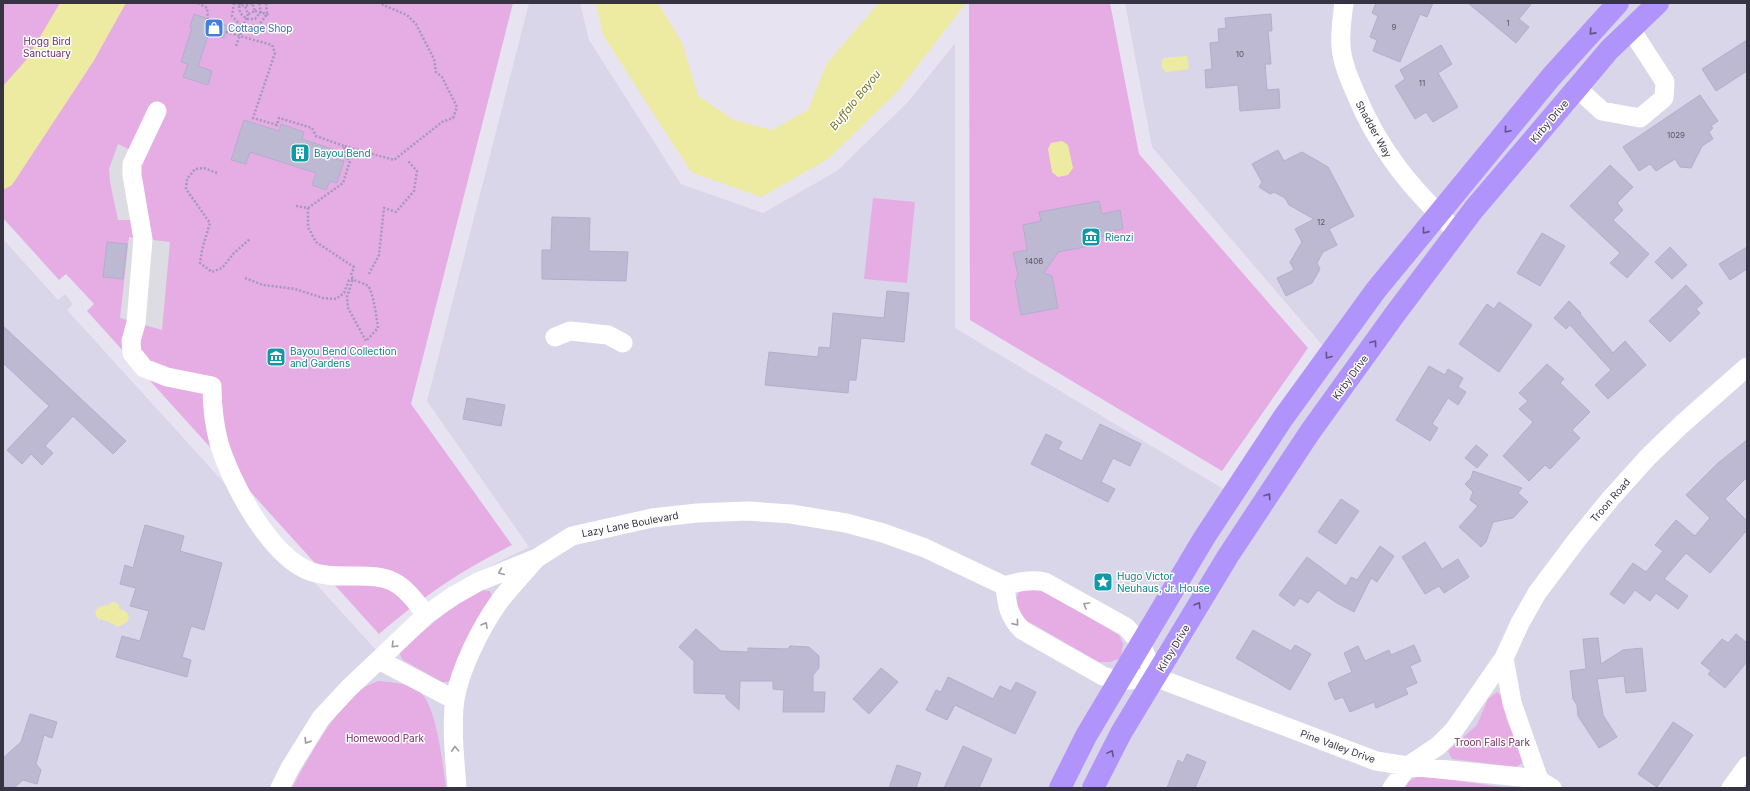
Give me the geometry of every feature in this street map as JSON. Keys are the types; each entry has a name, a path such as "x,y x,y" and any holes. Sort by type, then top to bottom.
{"main road":[{"name":"Kirby Drive","path":"1093,788 1121,733 1228,556 1310,432 1395,314 1474,209 1630,28 1658,3"},
{"path":"1060,788 1086,736 1204,538 1283,418 1376,290 1551,77 1616,5 1630,28"}],"street":[{"name":"Shadder Way","path":"1344,3 1340,47 1347,75 1365,116 1392,161 1414,189 1457,232"},
{"path":"1577,88 1602,111 1640,118 1664,98 1665,82 1630,28"},
{"path":"157,111 132,164 132,175 143,239 136,323 131,341 132,353 144,368 167,377 212,386 214,419 219,443 229,472 268,536 284,555 294,564 314,573 338,576 372,576 395,582 410,593 426,615"},
{"path":"555,337 570,332 608,335 623,343"},
{"name":"Troon Road","path":"1392,788 1408,766 1438,746 1454,730 1504,658 1520,623 1537,593 1611,498 1648,457 1681,425 1747,367"},
{"name":"Lazy Lane Boulevard","path":"280,788 290,768 321,718 426,615 453,596 478,582 537,558 572,536 652,518 697,513 748,511 791,514 846,523 883,533 925,548 1005,586"},
{"name":"Lazy Lane Boulevard","path":"457,788 454,738 455,700 462,673 476,641 498,603 537,558"},
{"path":"1036,580 1045,582 1126,628 1141,644 1155,677 1119,681 1100,674 1022,630 1013,621 1009,611 1005,586 1021,581 1036,580"},
{"path":"1504,658 1515,716 1543,785"},
{"path":"379,660 455,700"},
{"name":"Pine Valley Drive","path":"1155,677 1376,761 1408,766 1521,777 1543,785"},
{"path":"1731,788 1747,766"}],"path":[{"path":"198,3 206,8 208,19"},
{"path":"243,28 232,16 234,3 245,6 252,3 255,11"},
{"path":"259,3 261,12"},
{"path":"266,3 269,15"},
{"path":"226,32 272,45 275,53 253,118 277,125 279,118 286,120 312,128 316,136 344,146 394,160 442,122 453,118 457,107 442,77 436,72 434,59 416,24 407,15 383,5 383,3"},
{"path":"240,4 240,13 247,19 255,19 261,12"},
{"path":"236,46 247,19 248,14 245,6"},
{"path":"248,14 255,11 269,15"},
{"path":"243,28 260,25 269,15"},
{"path":"296,206 308,208 343,183 350,161 345,156 344,146"},
{"path":"369,274 379,255 384,208 396,212 414,192 417,171 408,161"},
{"path":"217,173 204,168 195,169 187,178 186,189 210,223 202,250 200,263 212,272 222,268 234,253 250,239"},
{"path":"308,208 308,226 316,242 354,267 351,275 353,279 347,297 348,308 366,341 378,328 377,314 368,286 353,279"},
{"path":"245,278 263,285 295,289 323,298 336,299 344,293 349,280 353,279"}],"shaded area":[{"path":"529,3 580,3 589,40 681,184 763,213 837,171 909,101 955,43 955,328 1230,493 1330,354 1152,147 1125,3 1747,3 1747,788 3,788 3,239 58,300 65,294 73,304 67,310 376,650 458,585 492,565 529,547 427,401"},
{"path":"118,144 137,153 141,220 118,220 110,182 109,169"},
{"path":"129,237 170,242 162,330 120,318"}],"green space":[{"name":"Bayou Bend Collection and Gardens","path":"3,3 513,3 411,404 512,545 459,574 411,608 379,634 87,311 94,304 66,274 59,280 3,218"},
{"name":"Rienzi","path":"969,3 1110,3 1139,154 1308,348 1222,471 970,320"},
{"path":"873,198 915,202 907,283 864,279"},
{"path":"1041,589 1119,635 1123,644 1121,658 1110,662 1099,662 1024,619 1019,612 1016,601 1020,590"},
{"path":"481,590 490,591 493,598 452,679 448,682 442,682 403,660 400,655 401,649 448,611"},
{"name":"Homewood Park","path":"378,681 407,685 418,690 422,694 432,712 446,788 292,788 321,737 339,712 361,689"},
{"name":"Troon Falls Park","path":"1497,692 1504,699 1506,718 1521,753 1522,763 1516,767 1452,759 1448,751 1477,725 1488,699"},
{"path":"1420,775 1509,788 1405,788 1408,782"}],"water":[{"name":"Hogg Bird Sanctuary","path":"60,3 126,3 93,62 12,185 3,190 3,86 27,59"},
{"name":"Buffalo Bayou","path":"596,3 658,3 682,43 698,96 734,120 772,130 808,110 827,63 879,3 966,3 898,91 828,159 761,197 691,172 603,35"},
{"path":"1187,56 1189,69 1166,72 1162,67 1164,58"},
{"path":"1062,141 1068,145 1073,168 1068,175 1058,177 1052,172 1048,149 1051,143"},
{"path":"111,602 115,602 119,605 119,609 125,611 129,616 127,622 118,627 107,621 98,619 95,613 98,607 109,605"}],"building":[{"path":"1376,3 1433,3 1427,17 1420,14 1400,62 1373,51 1377,40 1370,37 1378,16 1372,13"},
{"path":"1468,3 1532,3 1519,19 1529,27 1516,43"},
{"path":"194,14 228,26 224,38 209,33 198,66 212,71 208,85 183,77 188,64 181,62 192,28 190,27"},
{"path":"1271,14 1272,31 1268,31 1271,64 1265,64 1267,90 1279,89 1280,108 1240,111 1238,85 1206,88 1205,70 1212,69 1210,43 1219,42 1218,29 1226,28 1225,18"},
{"path":"1747,40 1747,71 1716,91 1702,69"},
{"path":"1441,45 1452,64 1438,73 1458,107 1433,122 1426,112 1415,119 1395,86 1405,79 1400,70"},
{"path":"1700,95 1718,121 1711,126 1713,128 1709,132 1713,139 1702,146 1691,168 1680,167 1675,159 1656,171 1650,164 1639,171 1623,147"},
{"name":"Bayou Bend","path":"244,120 279,131 281,124 304,132 302,139 338,151 336,159 344,161 337,183 330,181 326,190 312,185 316,173 250,152 246,164 231,160"},
{"path":"1278,150 1284,161 1302,152 1328,167 1354,216 1329,229 1337,245 1323,252 1317,263 1320,269 1312,283 1286,296 1277,278 1294,270 1290,262 1302,242 1295,229 1314,219 1289,205 1285,198 1274,192 1270,194 1259,187 1262,182 1252,164"},
{"path":"1610,165 1633,187 1617,203 1623,210 1613,220 1649,254 1627,278 1610,263 1620,253 1570,206"},
{"name":"Rienzi","path":"1099,201 1102,214 1120,210 1123,229 1104,233 1105,236 1093,238 1095,245 1058,252 1044,273 1052,276 1058,308 1021,315 1015,282 1018,275 1013,253 1027,250 1023,225 1041,221 1039,212"},
{"path":"552,217 590,218 589,251 628,252 626,281 542,279 542,250 551,250"},
{"path":"1542,233 1565,246 1540,286 1517,273"},
{"path":"107,242 127,244 123,279 103,277"},
{"path":"1670,247 1687,265 1672,279 1655,262"},
{"path":"1747,247 1747,269 1730,280 1719,264"},
{"path":"1686,285 1703,303 1696,309 1700,313 1670,342 1649,321"},
{"path":"887,291 909,293 904,342 861,338 856,380 849,380 848,393 765,385 769,352 818,357 819,347 830,348 833,313 884,318"},
{"path":"1569,301 1581,313 1580,314 1613,353 1625,341 1646,365 1608,399 1595,385 1611,370 1570,325 1566,329 1554,318"},
{"path":"1499,302 1532,325 1499,372 1459,344 1487,304 1494,309"},
{"path":"3,326 126,441 113,454 73,416 45,446 53,453 42,465 31,454 22,464 7,450 49,406 3,363"},
{"path":"1547,364 1564,379 1560,383 1590,412 1572,430 1580,438 1550,469 1545,465 1529,481 1503,456 1533,422 1519,409 1528,401 1519,393"},
{"path":"1429,366 1445,375 1448,369 1463,378 1458,387 1466,392 1458,405 1448,398 1432,424 1438,428 1430,441 1396,420"},
{"path":"467,398 505,405 501,426 463,419"},
{"path":"1100,424 1141,444 1130,466 1113,458 1101,482 1115,489 1108,502 1031,464 1046,434 1062,442 1058,449 1082,461"},
{"path":"1747,440 1747,477 1725,499 1747,521 1747,530 1710,573 1686,553 1664,579 1688,596 1678,609 1656,593 1650,601 1635,590 1624,604 1610,594 1633,563 1646,572 1663,551 1655,545 1676,520 1695,536 1710,518 1686,495 1718,463"},
{"path":"1476,445 1488,455 1477,468 1465,458"},
{"path":"1473,471 1522,488 1518,493 1528,502 1513,518 1493,522 1486,542 1481,547 1459,527 1478,506 1470,500 1473,492 1465,484 1471,478"},
{"path":"1341,499 1359,511 1336,544 1318,532"},
{"path":"145,525 184,536 180,551 222,563 204,630 191,626 182,657 191,660 187,677 116,657 122,636 140,641 149,611 130,606 136,588 120,584 125,565 133,568"},
{"path":"1425,542 1442,569 1458,559 1469,577 1444,593 1439,586 1425,594 1402,557"},
{"path":"1380,546 1394,556 1377,582 1371,578 1354,612 1318,590 1308,603 1300,598 1294,606 1279,595 1307,557 1346,586 1351,577 1357,580"},
{"path":"696,629 721,651 748,652 748,648 788,649 790,646 809,647 819,656 819,668 813,675 813,692 825,692 824,712 783,712 784,690 773,689 773,681 740,681 739,710 726,698 726,694 694,693 694,661 679,647"},
{"path":"1253,630 1291,651 1295,645 1311,654 1290,690 1236,658"},
{"path":"1736,634 1747,643 1747,662 1725,688 1708,674 1711,671 1701,663 1722,639 1728,643"},
{"path":"1598,638 1601,664 1623,650 1642,648 1646,691 1626,693 1624,676 1597,679 1603,715 1617,737 1599,748 1578,716 1577,705 1573,699 1570,671 1586,669 1583,639"},
{"path":"1414,645 1421,661 1410,666 1417,683 1405,688 1408,694 1376,708 1374,702 1350,712 1343,697 1335,700 1328,683 1352,672 1344,653 1358,646 1365,661 1389,650 1391,655"},
{"path":"881,668 898,682 869,714 853,699"},
{"path":"948,677 993,699 1000,686 1011,691 1016,682 1036,692 1015,734 955,705 947,720 926,710 936,690 941,692"},
{"path":"30,714 57,722 52,738 44,735 36,764 41,770 37,784 23,780 14,788 3,788 3,758 21,742"},
{"path":"1673,722 1693,735 1657,787 1638,774"},
{"path":"963,746 992,759 979,788 944,788"},
{"path":"1187,754 1206,762 1195,788 1167,788 1178,760 1183,763"},
{"path":"897,765 921,773 916,788 889,788"}],"place":[{"name":"Cottage Shop","path":"214,28"},
{"name":"Bayou Bend","path":"300,153"},
{"name":"Rienzi","path":"1091,237"},
{"name":"Bayou Bend Collection and Gardens","path":"276,357"},
{"name":"Hugo Victor Neuhaus, Jr. House","path":"1103,582"}]}
